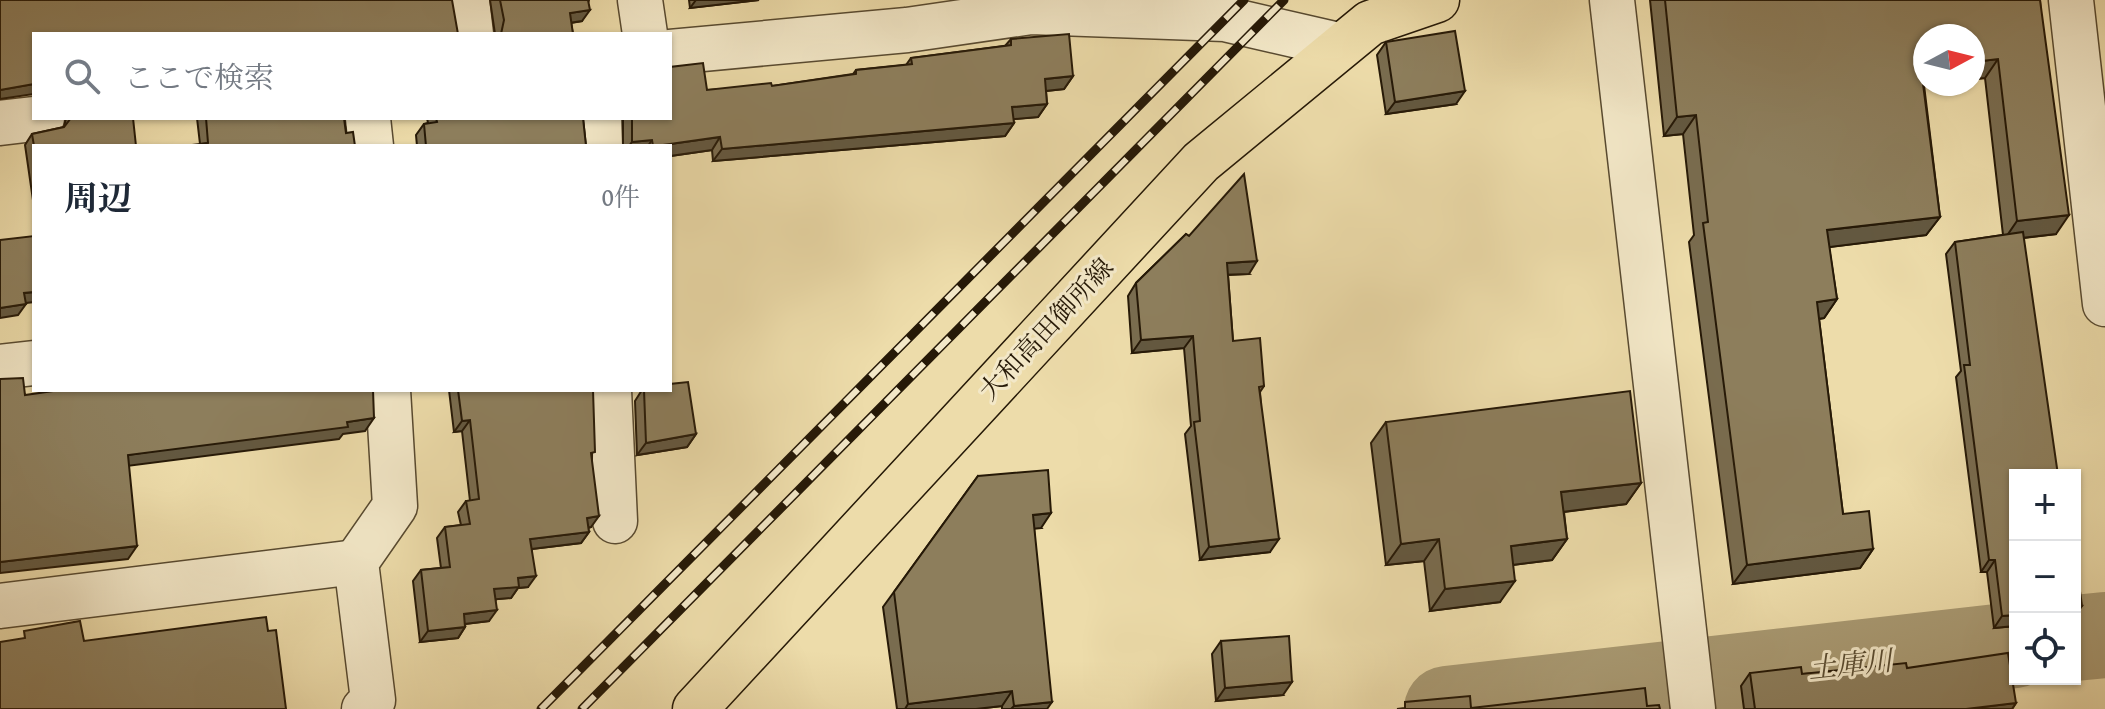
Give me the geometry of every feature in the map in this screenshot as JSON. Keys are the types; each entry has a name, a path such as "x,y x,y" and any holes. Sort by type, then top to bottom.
{"main road":[{"name":"大和高田御所線","path":"695,709 1201,162 1338,45 1370,23 1437,0"}],"street":[{"path":"467,0 471,32"},
{"path":"640,0 645,32"},
{"path":"1612,0 1693,709"},
{"path":"2071,0 2104,287"},
{"path":"672,52 824,18 907,30 1031,12 1225,19 1338,45"},
{"path":"0,123 32,119"},
{"path":"368,120 371,144"},
{"path":"599,120 600,144"},
{"path":"0,367 32,363"},
{"path":"364,709 373,700 356,562 395,506 388,392"},
{"path":"609,392 615,521"},
{"path":"0,606 356,562"}],"building":[{"path":"0,0 452,0 458,32 32,32 32,84 0,90"},
{"path":"500,0 588,0 590,10 570,13 573,32 501,32 504,20"},
{"path":"1665,0 2040,0 2069,215 2017,221 1998,59 1985,61 1985,24 1913,24 1913,96 1925,96 1940,217 1827,230 1837,299 1817,302 1843,514 1869,511 1873,549 1747,565 1703,223 1708,222 1696,115 1677,117"},
{"path":"1455,31 1465,91 1395,102 1386,42"},
{"path":"1069,34 1073,76 1045,79 1047,104 1012,107 1014,123 722,149 720,137 670,144 653,144 652,140 632,142 632,120 672,120 672,67 703,63 707,90 771,83 772,86 856,74 856,70 912,64 911,58 1011,45 1011,39"},
{"path":"69,120 133,120 136,144 34,144 32,134 64,127"},
{"path":"206,120 344,120 346,133 353,132 355,144 200,144 208,143"},
{"path":"583,120 586,144 426,144 424,124"},
{"path":"1244,174 1257,261 1227,263 1233,341 1260,338 1264,386 1259,387 1279,539 1209,547 1194,422 1200,421 1193,336 1141,340 1136,283 1186,234 1189,236"},
{"path":"2023,232 2057,469 2009,469 2009,615 2002,616 1995,560 1989,560 1964,365 1970,365 1955,242"},
{"path":"32,236 32,292 24,293 26,304 0,308 0,240"},
{"path":"23,378 25,395 46,392 373,392 374,418 347,422 348,427 128,455 137,546 0,562 0,379"},
{"path":"688,382 696,434 646,443 644,392 672,392 672,384"},
{"path":"1630,391 1641,483 1561,492 1567,539 1511,546 1515,581 1445,589 1439,539 1401,544 1386,422"},
{"path":"458,392 593,392 595,452 591,453 599,516 587,518 589,532 530,539 536,576 518,578 519,587 494,589 497,610 464,614 465,627 428,631 421,570 450,567 445,527 470,524 466,501 479,499 470,420 462,421"},
{"path":"1048,470 1051,513 1033,515 1052,702 1014,706 1012,691 908,704 894,592 978,476"},
{"path":"266,617 268,631 276,630 286,709 0,709 0,642 25,638 24,631 80,621 84,641"},
{"path":"1289,636 1292,682 1225,688 1221,641"},
{"path":"2008,653 2009,685 2013,685 2016,703 1966,709 1755,709 1750,673 1801,667 1802,674 1906,663 1907,668"},
{"path":"1645,688 1647,706 1659,705 1660,709 1397,709 1405,708 1405,702 1470,696 1471,708"}],"waterway":[{"name":"土庫川","path":"2081,637 2105,635"},
{"name":"土庫川","path":"1447,709 2009,646"}],"railway":[{"path":"541,709 1244,0"},
{"path":"582,709 1284,0"}]}
